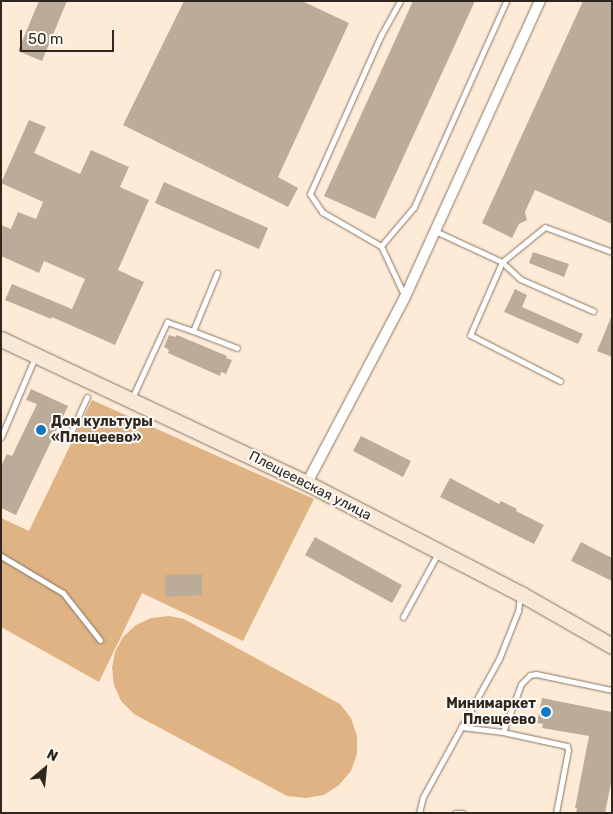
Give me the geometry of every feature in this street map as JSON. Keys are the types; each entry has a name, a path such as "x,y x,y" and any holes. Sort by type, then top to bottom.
{"street":[{"path":"307,483 405,297 540,1"},
{"name":"Плещеевская улица","path":"1,339 307,483 438,553 521,594 612,646"}],"lane":[{"path":"400,1 381,35 310,194 322,212 381,246 405,297"},
{"path":"381,246 414,207 506,1"},
{"path":"560,381 470,335 502,262 545,227 612,252"},
{"path":"435,231 502,262 520,279 593,311"},
{"path":"193,331 218,273"},
{"path":"131,400 167,322 237,348"},
{"path":"1,437 36,356"},
{"path":"68,439 87,397"},
{"path":"403,616 435,563 438,553"},
{"path":"1,556 63,593 100,640"},
{"path":"419,813 423,797 499,659 518,611 521,594"},
{"path":"503,732 521,684 533,674 612,690"},
{"path":"461,727 503,732 567,746 568,750 556,813"},
{"path":"454,813 464,813"}],"shaded area":[{"path":"92,400 314,499 243,641 142,593 99,682 1,627 1,518 29,531"},
{"path":"169,616 184,619 340,704 351,718 357,736 357,754 351,771 339,785 324,795 306,798 287,796 134,714 121,701 114,685 112,668 115,652 123,637 136,625 151,618"}],"building":[{"path":"39,1 67,1 42,61 18,51"},
{"path":"184,1 302,1 349,23 278,177 298,188 288,207 123,125"},
{"path":"413,1 475,1 375,219 324,196"},
{"path":"583,1 612,1 612,224 535,190 525,212 527,220 519,224 512,238 482,223"},
{"path":"29,120 46,127 34,153 80,174 91,150 129,167 120,187 149,200 118,270 144,282 115,345 52,317 51,319 5,300 12,284 72,309 85,279 44,261 39,273 1,256 1,225 11,229 18,212 36,219 43,202 1,183"},
{"path":"164,182 268,228 259,249 155,203"},
{"path":"533,252 569,264 564,277 529,263"},
{"path":"515,289 527,295 522,307 583,334 578,344 504,312"},
{"path":"612,315 612,357 597,351"},
{"path":"169,335 175,337 177,335 227,356 226,358 232,360 226,374 221,372 220,376 168,353 169,350 164,347"},
{"name":"Дом культуры «Плещеево»","path":"31,389 68,406 16,515 1,508 1,466 7,454 12,456 37,404 26,400"},
{"path":"361,436 411,461 403,477 353,451"},
{"path":"450,478 499,504 501,501 517,509 516,511 544,525 534,544 440,497"},
{"path":"315,537 402,585 392,603 305,555"},
{"path":"581,542 612,558 612,581 571,561"},
{"path":"202,574 202,595 165,597 165,575"},
{"path":"542,698 612,712 612,778 605,813 576,813 577,808 575,808 589,736 542,728 543,724 537,723"}],"place":[{"name":"Дом культуры «Плещеево»","path":"41,430"},
{"name":"Минимаркет Плещеево","path":"546,712"}]}
